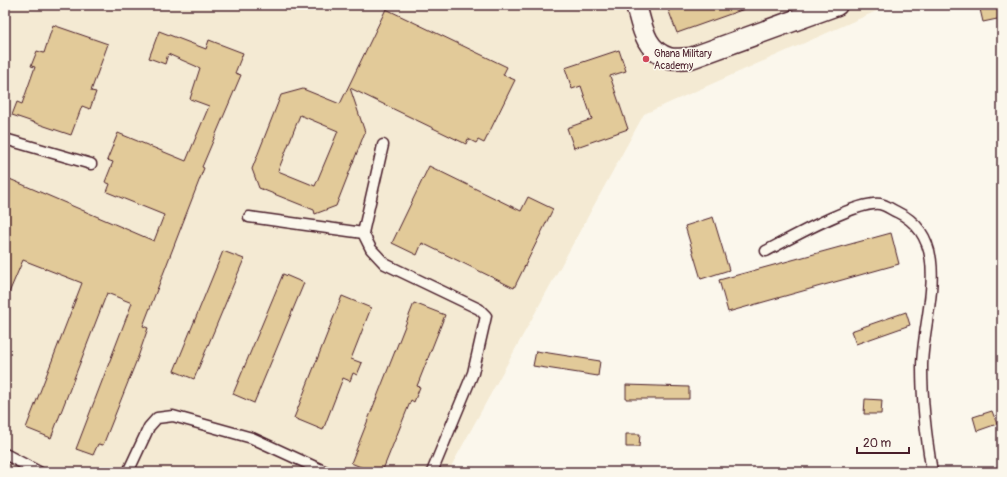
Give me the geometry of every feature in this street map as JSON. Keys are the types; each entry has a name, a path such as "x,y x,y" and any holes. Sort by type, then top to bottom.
{"street":[{"path":"636,5 646,40 657,52 670,58 691,58 811,9 836,5"}],"lane":[{"path":"5,139 91,164"},
{"path":"383,145 363,233 371,249 384,264 479,309 486,316 473,373 432,472"},
{"path":"766,251 852,208 880,204 909,218 928,242 932,274 922,365 923,420 932,472"},
{"path":"249,217 363,233"},
{"path":"128,472 149,427 157,418 173,416 252,438 326,472"},
{"path":"5,454 40,472"}],"shaded area":[{"path":"5,5 890,5 644,114 448,472 5,472"}],"building":[{"path":"678,5 749,5 750,7 677,33 668,9"},
{"path":"979,5 999,5 1002,18 983,22"},
{"path":"386,9 507,67 503,75 515,80 484,143 478,140 476,143 468,139 466,144 350,88 365,132 336,206 315,214 314,210 259,188 252,169 281,95 303,89 340,104","holes":["300,115 338,131 315,186 278,171"]},
{"path":"53,25 108,44 91,91 96,92 90,109 82,106 71,135 12,115 17,102 22,104 35,67 31,66 37,51 44,53"},
{"path":"159,31 206,49 209,40 243,53 235,73 241,75 202,167 204,168 143,326 148,328 138,357 103,445 98,444 93,455 76,449 132,303 107,293 51,438 26,428 82,283 23,260 5,302 5,177 154,241 164,215 107,192 110,184 105,182 113,162 107,160 118,133 186,161 209,106 190,99 200,68 168,54 165,64 149,58"},
{"path":"619,50 626,71 610,76 628,129 574,148 567,128 592,119 581,86 572,89 565,68"},
{"path":"429,166 521,211 528,197 553,209 514,288 422,243 417,255 392,243"},
{"path":"713,217 729,270 701,279 685,226"},
{"path":"891,233 899,264 728,312 719,280"},
{"path":"223,251 244,259 194,379 174,371"},
{"path":"283,274 304,283 254,403 233,394"},
{"path":"342,296 371,308 351,359 362,363 357,375 353,373 350,381 343,378 323,430 294,418"},
{"path":"414,303 445,315 417,386 420,387 414,402 411,400 382,472 373,472 351,463"},
{"path":"906,312 910,325 856,344 851,331"},
{"path":"536,351 600,361 598,376 533,366"},
{"path":"626,385 689,387 689,399 626,399"},
{"path":"865,399 882,400 881,414 864,414"},
{"path":"992,411 997,424 977,431 973,417"},
{"path":"626,434 640,434 639,447 626,447"}],"place":[{"name":"Ghana Military Academy","path":"646,59"}]}
